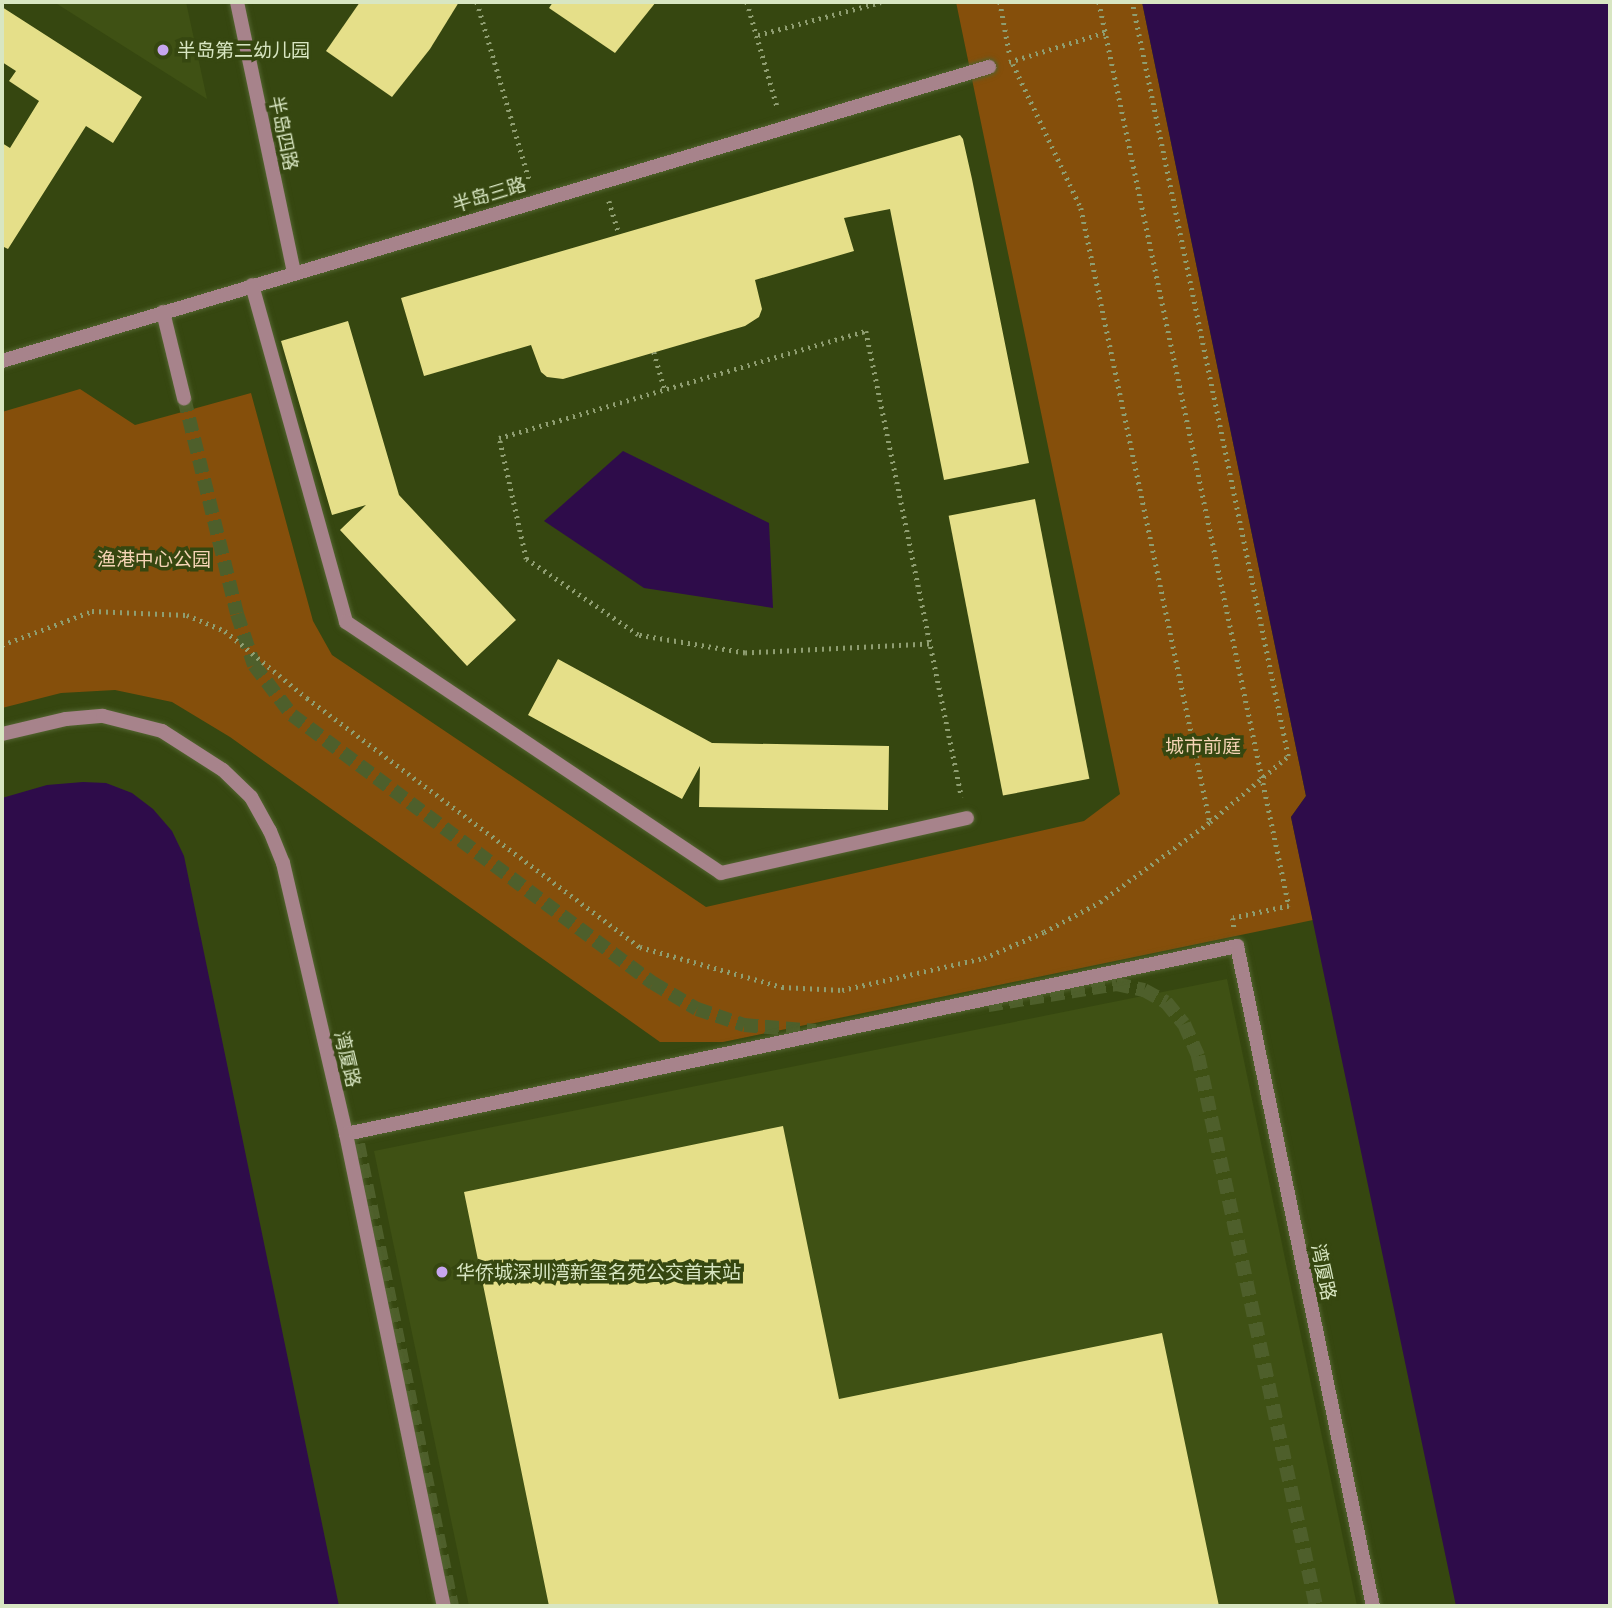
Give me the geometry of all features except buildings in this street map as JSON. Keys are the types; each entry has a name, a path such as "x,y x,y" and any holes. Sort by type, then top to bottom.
{"street":[{"name":"半岛四路","path":"237,2 294,273"},
{"name":"半岛三路","path":"2,361 535,200 989,67"},
{"path":"252,285 346,622 721,873 967,818"},
{"path":"163,312 184,398"},
{"name":"湾厦路","path":"2,734 66,719 103,716 138,722 190,746 223,770 251,797 270,831 283,863 346,1134 444,1606"},
{"path":"346,1134 1237,946"},
{"name":"湾厦路","path":"1237,946 1373,1606"}],"path":[{"path":"477,2 535,200"},
{"path":"747,2 782,128"},
{"path":"758,35 880,2"},
{"path":"1000,2 1012,61 1081,208 1210,822"},
{"path":"1099,2 1289,906 1233,918 1237,946"},
{"path":"2,645 92,611 187,615 225,631 307,698 640,947 782,987 842,990 984,958 1044,932 1100,902 1210,822 1288,757 1132,2"},
{"path":"989,67 1106,32"},
{"path":"603,180 619,234"},
{"path":"929,644 745,653 638,635 526,559 499,438 866,331 967,818"},
{"path":"654,352 665,390"}],"shaded area":[{"name":"半岛第二幼儿园","path":"54,2 186,2 207,99"},
{"path":"1142,2 1610,2 1610,1606 1456,1606 1291,817 1306,796"},
{"path":"623,451 769,523 773,608 644,588 544,521"},
{"path":"106,783 132,793 153,809 172,831 184,856 339,1606 2,1606 2,798 47,785"},
{"path":"1227,979 1357,1606 469,1606 374,1151"}],"green space":[{"path":"956,2 1142,2 1306,796 1291,817 1313,920 723,1042 660,1042 230,737 172,702 115,690 61,693 2,708 2,412 80,389 135,425 251,393 313,621 332,655 706,907 1084,821 1120,794"}],"tunnel":[{"path":"184,398 237,614 254,665 292,715 653,983 697,1009 744,1025 816,1031"},
{"path":"988,1005 1116,984 1144,990 1166,1002 1184,1024 1198,1056 1316,1606"},
{"path":"358,1144 452,1606"}],"place":[{"name":"半岛第二幼儿园","path":"163,50"},
{"name":"华侨城深圳湾新玺名苑公交首末站","path":"442,1272"}],"park label":[{"name":"渔港中心公园","path":"154,559"},
{"name":"城市前庭","path":"1203,746"}]}
